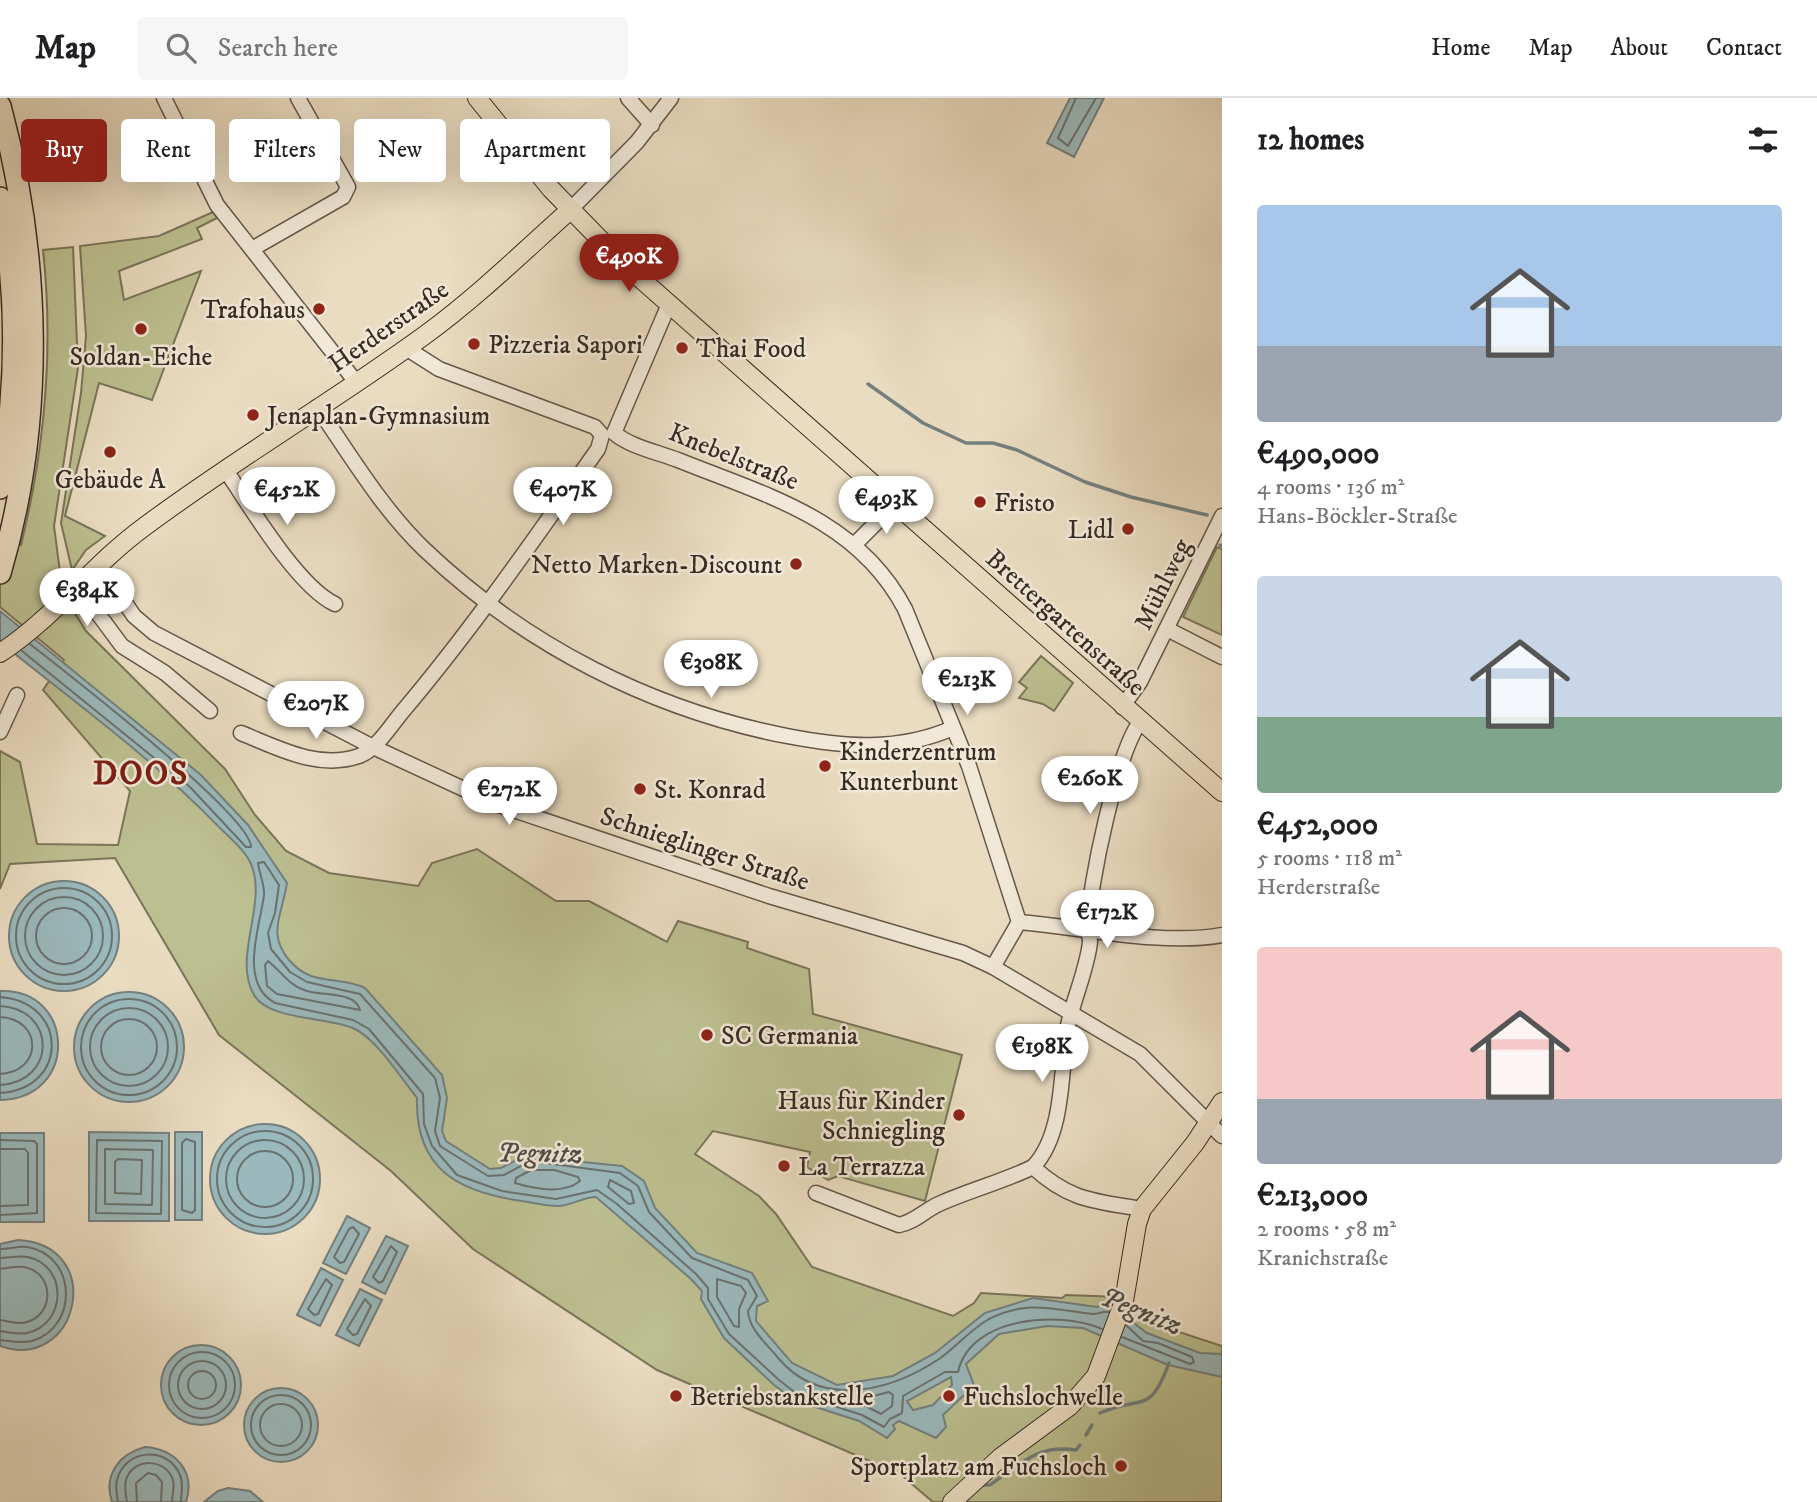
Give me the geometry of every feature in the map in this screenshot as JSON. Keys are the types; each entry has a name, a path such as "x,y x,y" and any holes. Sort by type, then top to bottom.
{"highway":[{"path":"0,106 25,234 32,327 25,454 0,573"},
{"path":"0,198 9,257 14,352 8,436 0,488"}],"main road":[{"name":"Brettergartenstraße","path":"477,98 570,210 664,298 1122,707 1222,792"},
{"name":"Herderstraße","path":"0,653 35,626 133,534 225,468 406,348 477,294 570,210"},
{"path":"952,1502 1084,1379 1106,1351 1121,1310 1142,1209 1209,1123 1222,1102"}],"street":[{"path":"164,98 217,205 356,382"},
{"path":"252,248 344,197 348,187 298,98"},
{"path":"628,98 652,125"},
{"path":"570,210 652,125 671,98"},
{"path":"241,733 314,759 352,758 373,747 487,604 608,434 664,298"},
{"name":"Knebelstraße","path":"406,348 439,369 569,416 608,434 795,506 823,521 854,545 898,597 973,776 1019,922"},
{"path":"317,407 383,504 425,550 487,604 534,636 605,675 695,713 732,724 808,740 852,745 902,745 953,728"},
{"path":"225,468 294,567 318,596 335,604"},
{"path":"854,545 895,503"},
{"name":"Mühlweg","path":"1122,707 1138,686 1222,516"},
{"name":"Schnieglinger Straße","path":"99,565 134,616 154,633 373,747 502,806 769,896 951,950 993,967 1140,1054 1222,1136"},
{"path":"116,589 103,601 99,615 116,639 210,711"},
{"path":"1167,629 1222,657"},
{"path":"0,732 17,695"},
{"path":"816,1193 899,1225 909,1223 937,1205 1003,1182 1033,1167 1042,1157 1055,1121 1070,1012 1090,942 1087,928 1098,856 1125,749 1140,722"},
{"path":"993,967 1019,922 1087,928 1127,935 1203,939 1222,935"},
{"path":"1033,1167 1064,1192 1111,1205 1142,1209"}],"green space":[{"path":"213,212 217,218 197,228 202,239 119,271 124,300 201,271 152,400 99,383 65,516 105,536 86,550 72,570 61,523 81,393 86,336 80,246 159,236"},
{"path":"73,247 78,368 54,526 60,572 55,581 86,631 225,769 255,815 286,851 329,873 418,886 432,863 477,849 556,901 589,901 667,942 678,921 748,942 747,948 809,969 813,1014 962,1055 925,1201 838,1176 828,1180 807,1167 810,1152 713,1131 695,1154 759,1196 776,1214 812,1267 953,1316 974,1303 981,1293 1062,1298 1066,1295 1121,1297 1130,1316 1222,1346 1222,1502 933,1502 900,1474 657,1370 473,1249 391,1171 219,1035 115,858 10,864 0,889 0,751 20,762 37,844 118,845 130,791 43,690 64,660 0,607 0,526 21,545 41,435 48,325 43,250"},
{"path":"1217,547 1222,549 1222,635 1183,617"},
{"path":"1041,656 1073,683 1054,711 1043,704 1019,698 1027,688 1019,682"}],"water":[{"path":"1070,98 1104,98 1074,157 1047,143"},
{"path":"0,611 201,775 248,825 287,883 277,933 282,951 294,965 308,975 365,988 442,1075 447,1098 442,1131 446,1141 490,1169 501,1168 528,1154 556,1155 583,1162 622,1166 644,1181 655,1208 697,1253 752,1273 768,1301 757,1306 756,1321 792,1363 837,1385 893,1376 935,1353 985,1313 1033,1298 1097,1307 1106,1302 1147,1333 1200,1353 1222,1354 1222,1377 1168,1365 1083,1328 1047,1326 999,1334 966,1364 974,1385 970,1395 963,1396 943,1415 946,1427 936,1438 899,1421 893,1425 895,1429 887,1438 859,1421 794,1400 724,1338 701,1299 702,1291 691,1279 596,1197 550,1206 499,1197 460,1183 445,1173 432,1159 418,1122 417,1098 370,1040 362,1033 342,1024 285,1014 261,1003 254,995 248,980 248,947 256,896 251,864 245,853 165,776 0,642","holes":["951,1377 952,1385 933,1405 913,1410 907,1401"]},
{"path":"64,881 85,885 103,897 115,915 119,936 115,957 103,975 85,987 64,991 43,987 25,975 13,957 9,936 13,915 25,897 43,885"},
{"path":"0,991 25,995 43,1007 54,1024 58,1044 55,1064 44,1082 26,1095 0,1100"},
{"path":"129,992 150,996 168,1008 180,1026 184,1047 180,1068 168,1086 150,1098 129,1102 108,1098 90,1086 78,1068 74,1047 78,1026 90,1008 108,996"},
{"path":"265,1124 286,1128 304,1140 316,1158 320,1179 316,1200 304,1218 286,1230 265,1234 244,1230 226,1218 214,1200 210,1179 214,1158 226,1140 244,1128"},
{"path":"89,1132 169,1133 169,1221 89,1221"},
{"path":"175,1132 202,1132 202,1220 175,1220"},
{"path":"0,1133 44,1133 44,1222 0,1222"},
{"path":"347,1216 370,1228 346,1274 323,1263"},
{"path":"386,1236 408,1246 385,1294 362,1282"},
{"path":"18,1240 46,1247 64,1263 72,1283 72,1305 64,1326 48,1342 27,1350 0,1346 0,1244"},
{"path":"321,1268 343,1280 320,1326 297,1315"},
{"path":"360,1289 382,1300 359,1346 336,1335"},
{"path":"201,1345 216,1348 229,1357 238,1370 241,1385 238,1400 229,1413 216,1422 201,1425 186,1422 173,1413 164,1400 161,1385 164,1370 173,1357 186,1348"},
{"path":"281,1388 295,1391 307,1399 315,1411 318,1425 315,1439 307,1451 295,1459 281,1462 267,1459 255,1451 247,1439 244,1425 247,1411 255,1399 267,1391"},
{"path":"145,1447 165,1452 181,1464 188,1481 186,1502 112,1502 110,1483 115,1467 128,1455"},
{"path":"228,1488 250,1491 263,1502 204,1502 218,1491"}],"waterway":[{"path":"868,384 923,423 966,443 993,443 1017,450 1085,482 1131,497 1207,515"},
{"path":"1100,1413 1149,1398 1156,1391 1169,1363"},
{"path":"1086,1435 1092,1425"},
{"path":"981,1485 990,1485 1030,1457 1051,1450 1076,1450 1080,1445"}],"place":[{"name":"Trafohaus","path":"319,309"},
{"name":"Soldan-Eiche","path":"141,329"},
{"name":"Pizzeria Sapori","path":"474,344"},
{"name":"Thai Food","path":"682,348"},
{"name":"Jenaplan-Gymnasium","path":"253,415"},
{"name":"Gebäude A","path":"110,452"},
{"name":"Fristo","path":"980,502"},
{"name":"Lidl","path":"1128,529"},
{"name":"Netto Marken-Discount","path":"796,564"},
{"name":"Kinderzentrum Kunterbunt","path":"825,766"},
{"name":"St. Konrad","path":"640,789"},
{"name":"SC Germania","path":"707,1035"},
{"name":"Haus für Kinder Schniegling","path":"959,1115"},
{"name":"La Terrazza","path":"784,1166"},
{"name":"Betriebstankstelle","path":"676,1396"},
{"name":"Fuchslochwelle","path":"949,1396"},
{"name":"Sportplatz am Fuchsloch","path":"1121,1466"}],"district":[{"name":"DOOS","path":"141,772"}],"water label":[{"name":"Pegnitz","path":"540,1152"},
{"name":"Pegnitz","path":"1142,1310"}]}
